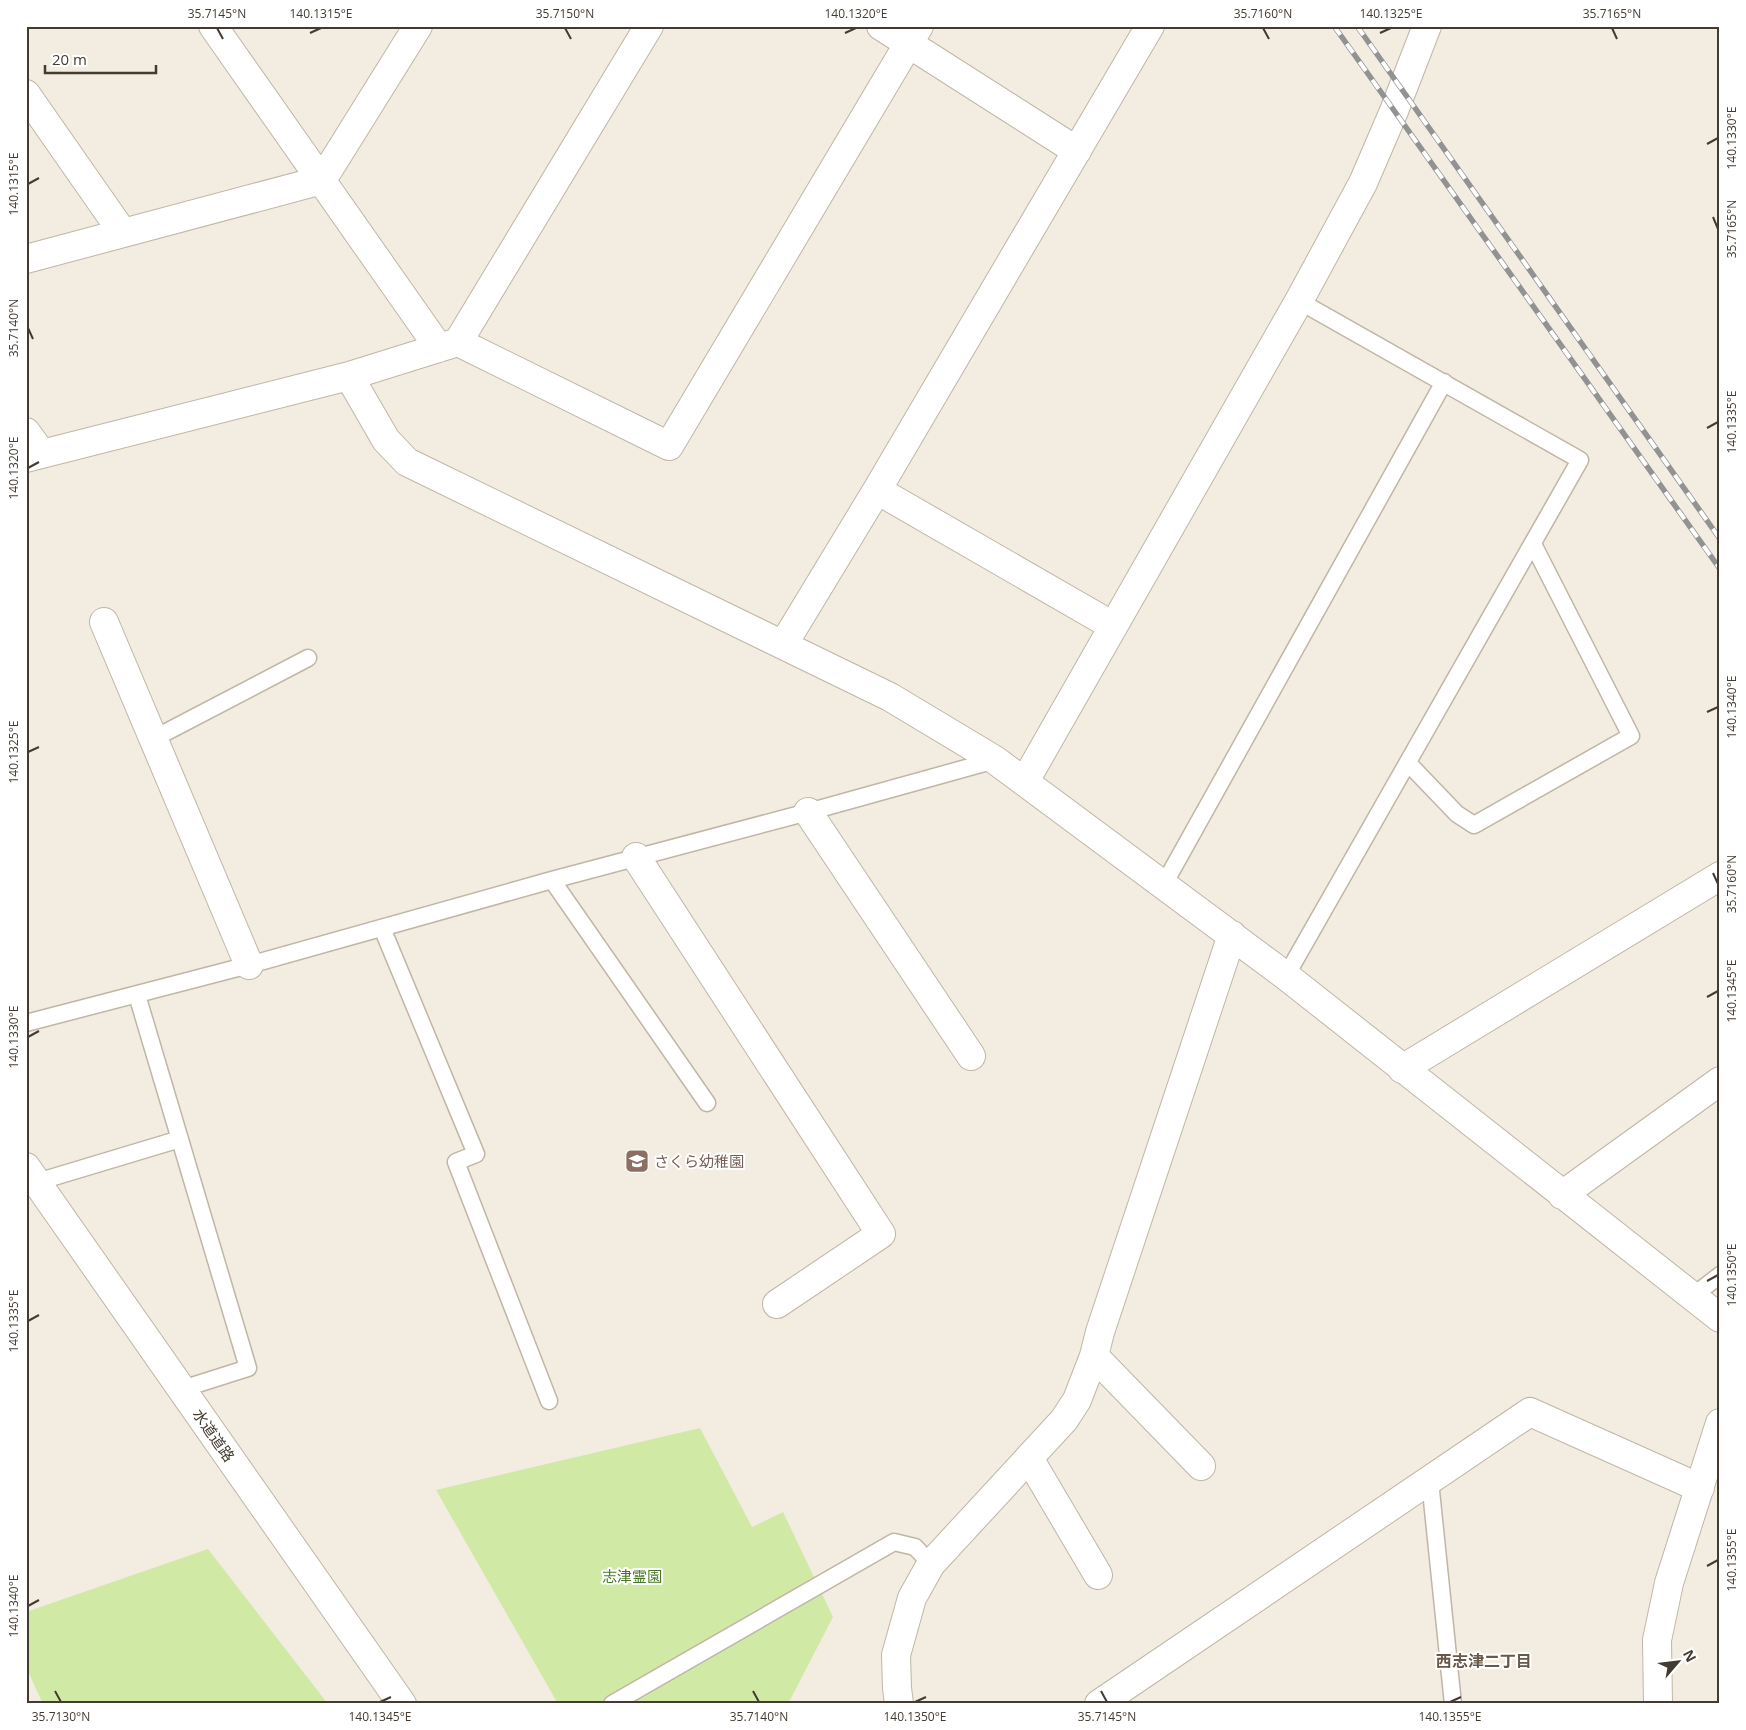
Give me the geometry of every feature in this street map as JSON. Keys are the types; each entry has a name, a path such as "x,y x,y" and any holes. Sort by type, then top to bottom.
{"street":[{"path":"213,26 322,180 448,345 669,446 914,35"},
{"path":"26,258 322,180 418,26"},
{"path":"26,432 34,456 349,376 448,345 649,26"},
{"path":"881,26 914,35 1077,151"},
{"path":"783,645 877,490 1150,26"},
{"path":"1025,781 1299,301 1363,183 1427,26"},
{"path":"26,94 124,233"},
{"path":"349,376 386,440 407,462 890,697 995,760 1162,886 1286,976 1720,1318"},
{"path":"877,490 1113,626"},
{"path":"104,622 250,966"},
{"path":"808,812 971,1056"},
{"path":"636,858 881,1234 777,1304"},
{"path":"1402,1069 1720,876"},
{"path":"899,1704 896,1655 912,1598 931,1564 1064,1420 1077,1400 1094,1356 1100,1332 1232,935"},
{"path":"1562,1195 1720,1081"},
{"name":"水道道路","path":"32,1175 402,1704"},
{"path":"1094,1356 1201,1466"},
{"path":"1098,1704 1530,1412 1700,1488"},
{"path":"1658,1704 1657,1640 1669,1583 1720,1423"},
{"path":"1029,1458 1098,1575"}],"lane":[{"path":"1286,976 1580,460 1299,301"},
{"path":"1162,886 1444,382"},
{"path":"1408,763 1457,814 1474,825 1631,736 1533,544"},
{"path":"153,738 308,658"},
{"path":"26,1023 250,966 552,880 995,760"},
{"path":"552,880 707,1103"},
{"path":"382,928 476,1154 456,1162 549,1401"},
{"path":"137,995 248,1368 182,1389"},
{"path":"32,1175 180,1140"},
{"path":"1692,1296 1720,1276"},
{"path":"1430,1481 1453,1704"},
{"path":"612,1704 894,1542 915,1547 931,1564"}],"green space":[{"name":"志津霊園","path":"700,1428 752,1527 783,1512 833,1617 788,1704 558,1704 436,1490"},
{"path":"208,1549 328,1704 43,1704 26,1667 26,1612"}],"railway":[{"path":"1334,26 1720,569"},
{"path":"1357,26 1720,539"}],"place":[{"name":"さくら幼稚園","path":"637,1161"}],"district":[{"name":"西志津二丁目","path":"1484,1661"}]}
